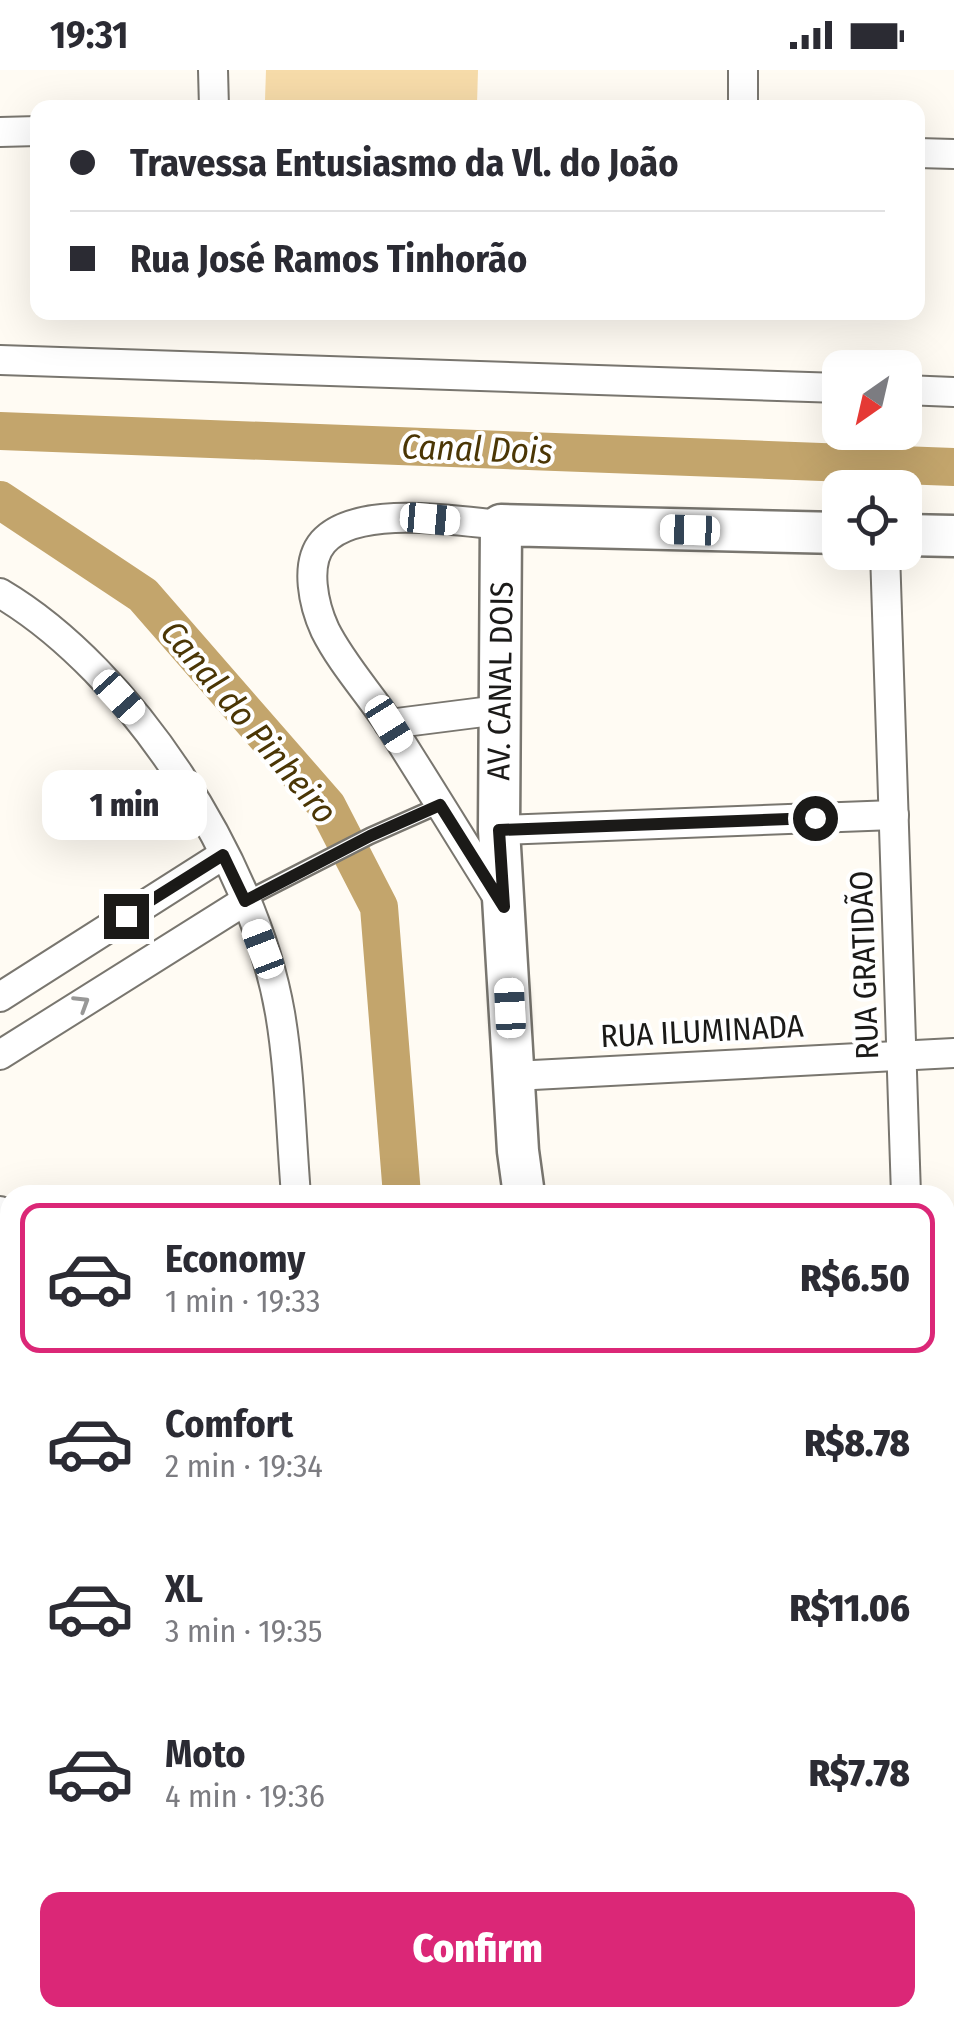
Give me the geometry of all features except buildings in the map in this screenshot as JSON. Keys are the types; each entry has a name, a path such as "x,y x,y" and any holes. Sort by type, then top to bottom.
{"street":[{"path":"213,70 214,100"},
{"path":"742,100 743,70"},
{"path":"0,132 30,131"},
{"path":"925,153 954,154"},
{"path":"0,360 822,387"},
{"path":"922,391 954,392"},
{"path":"504,907 324,628 315,599 316,554 325,539 355,524 383,519 822,533"},
{"name":"AV. CANAL DOIS","path":"502,525 499,830 523,1185"},
{"path":"922,535 954,536"},
{"name":"RUA GRATIDÃO","path":"886,570 906,1185"},
{"path":"0,592 77,651 140,720 199,806 245,901 280,1013 295,1185"},
{"path":"389,724 500,710"},
{"path":"499,830 894,815"},
{"path":"0,996 223,855"},
{"path":"0,1055 245,901"},
{"name":"RUA ILUMINADA","path":"514,1076 954,1053"}],"lane":[{"path":"245,901 370,836 440,805"}],"shaded area":[{"path":"266,70 478,70 477,100 265,100"}],"waterway":[{"name":"Canal Dois","path":"0,431 954,467"},
{"name":"Canal do Pinheiro","path":"0,500 143,595 327,806 379,907 401,1185"}],"route":[{"path":"126,916 223,855 245,901 370,836 440,805 504,907 499,830 815,818"}]}
